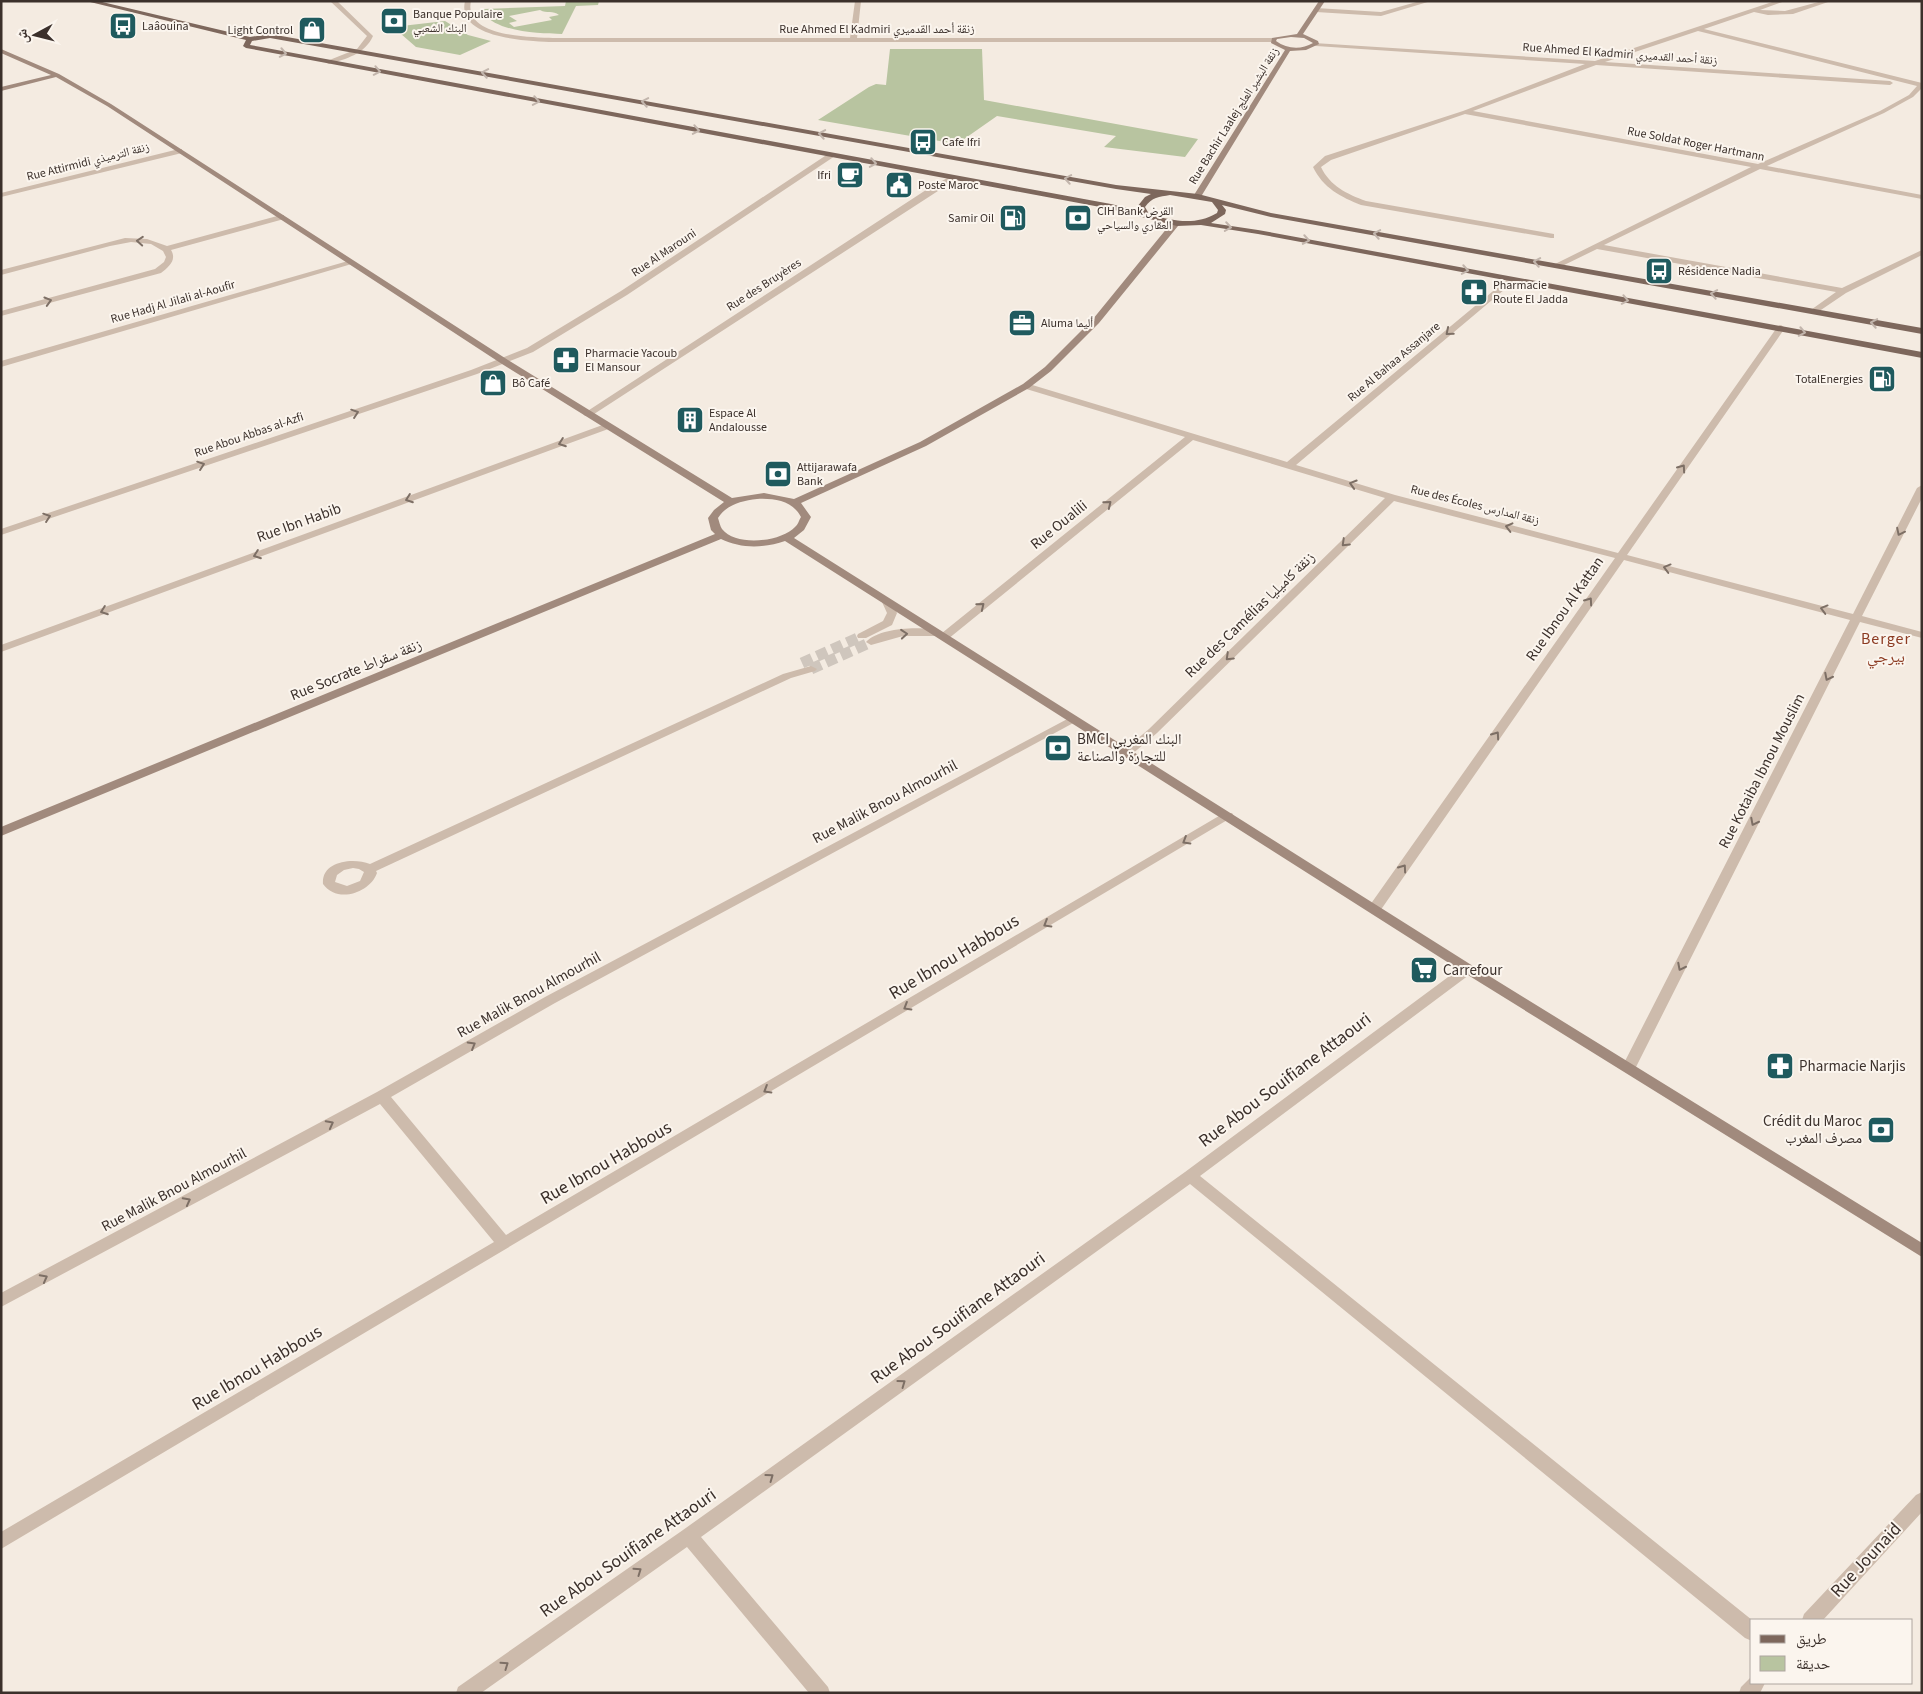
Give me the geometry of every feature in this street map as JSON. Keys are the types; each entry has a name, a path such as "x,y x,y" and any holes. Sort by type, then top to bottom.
{"main road":[{"path":"89,1 250,40 270,36 1097,184 1164,194 1198,195 1271,215 1922,331"},
{"path":"1299,35 1322,1"},
{"path":"1299,35 1310,38 1316,44 1305,48 1289,48 1275,44 1273,40 1279,36 1299,35"},
{"path":"250,40 246,46 1108,206 1175,224 1208,222 1221,214 1220,205 1215,201"},
{"name":"Rue Bachir Laalej زنقة البشير العلج","path":"1198,195 1289,48"},
{"path":"1,51 57,75 109,105 505,362 731,502"},
{"path":"1,89 57,75"},
{"path":"1147,216 1142,212 1142,203 1164,194"},
{"path":"1198,223 1258,232 1922,355"},
{"path":"794,503 916,447 1026,386 1048,369 1096,322 1175,224"},
{"path":"764,496 784,499 794,503 803,509 806,517 802,529 774,542 752,544 732,540 715,529 713,518 717,511 731,502 750,497 764,496"},
{"name":"Rue Socrate زنقة سقراط","path":"1,832 722,535"},
{"path":"786,538 1375,908 1468,969 1630,1067 1922,1251"}],"street":[{"path":"329,62 366,46 370,36 333,1"},
{"name":"Rue Ahmed El Kadmiri زنقة أحمد القدميري","path":"468,1 466,12 469,18 482,28 512,36 553,40 1273,40"},
{"path":"853,40 858,1"},
{"path":"1316,10 1380,14 1428,1"},
{"path":"1552,236 1364,203 1340,193 1319,172 1317,167 1328,158 1465,112 1592,64 1782,1"},
{"path":"1752,11 1786,14 1798,12 1828,1"},
{"path":"1697,29 1922,85"},
{"name":"Rue Ahmed El Kadmiri زنقة أحمد القدميري","path":"1316,44 1922,85"},
{"path":"1555,266 1758,167 1882,112 1911,96 1922,85"},
{"name":"Rue Soldat Roger Hartmann","path":"1465,112 1922,197"},
{"name":"Rue Attirmidi زنقة الترميذي","path":"1,195 179,151"},
{"name":"Rue Al Marouni","path":"505,362 530,350 624,293 810,168 832,156"},
{"name":"Rue des Bruyères","path":"588,414 932,190 954,178"},
{"path":"1,273 118,242 145,241 166,249 281,217"},
{"path":"1595,246 1844,291"},
{"path":"1,314 158,271 170,261 170,256 166,249"},
{"path":"1812,312 1844,291 1922,252"},
{"name":"Rue Hadj Al Jilali al-Aoufir","path":"1,364 351,263"},
{"name":"Rue Al Bahaa Assanjare","path":"1290,465 1513,279"},
{"name":"Rue Ibnou Al Kattan","path":"1375,908 1781,328"},
{"name":"Rue Abou Abbas al-Azfi","path":"1,532 505,362"},
{"name":"Rue des Écoles زنقة المدارس","path":"1026,386 1392,496 1922,635"},
{"name":"Rue Ibn Habib","path":"1,649 608,426"},
{"name":"Rue Oualili","path":"940,635 1192,436"},
{"name":"Rue Kotaiba Ibnou Mouslim","path":"1630,1067 1922,488"},
{"name":"Rue des Camélias زنقة كاميليا","path":"1126,753 1153,731 1392,496"},
{"path":"887,602 892,613 888,622 867,639 923,632 940,635"},
{"path":"369,870 806,666"},
{"name":"Rue Malik Bnou Almourhil","path":"1,1301 382,1096 550,1000 1073,719"},
{"name":"Rue Ibnou Habbous","path":"1,1541 1228,816"},
{"name":"Rue Abou Souifiane Attaouri","path":"465,1693 689,1536 1190,1176 1468,969"},
{"path":"382,1096 504,1244"},
{"path":"1190,1176 1750,1630"},
{"name":"Rue Jounaid","path":"1812,1619 1922,1500"},
{"path":"689,1536 820,1693"}],"green space":[{"path":"566,1 599,1 598,5 576,6 562,34 520,31 499,25 484,14 484,9 565,6","holes":["543,11 559,15 549,17 552,20 514,27 509,23 517,21 509,16"]},
{"path":"445,21 468,35 491,41 460,55 416,47 393,27"},
{"path":"890,49 982,49 984,100 1198,139 1185,157 1104,147 1116,136 997,116 957,144 818,120 869,87 876,84 886,85"}],"tunnel":[{"path":"802,663 862,636"},
{"path":"811,669 871,642"}],"place":[{"name":"Banque Populaire البنك الشعبي","path":"394,21"},
{"name":"Laâouina","path":"123,26"},
{"name":"Light Control","path":"312,30"},
{"name":"Cafe Ifri","path":"923,142"},
{"name":"Ifri","path":"850,175"},
{"name":"Poste Maroc","path":"899,185"},
{"name":"Samir Oil","path":"1013,218"},
{"name":"CIH Bank القرض العقاري والسياحي","path":"1078,218"},
{"name":"Résidence Nadia","path":"1659,271"},
{"name":"Pharmacie Route El Jadda","path":"1474,292"},
{"name":"Aluma أليما","path":"1022,323"},
{"name":"Pharmacie Yacoub El Mansour","path":"566,360"},
{"name":"TotalEnergies","path":"1882,379"},
{"name":"Bô Café","path":"493,383"},
{"name":"Espace Al Andalousse","path":"690,420"},
{"name":"Attijarawafa Bank","path":"778,474"},
{"name":"BMCI البنك المغربي للتجارة والصناعة","path":"1058,748"},
{"name":"Carrefour","path":"1424,970"},
{"name":"Pharmacie Narjis","path":"1780,1066"},
{"name":"Crédit du Maroc مصرف المغرب","path":"1881,1130"}],"district":[{"name":"Berger بيرجي","path":"1886,648"}]}
